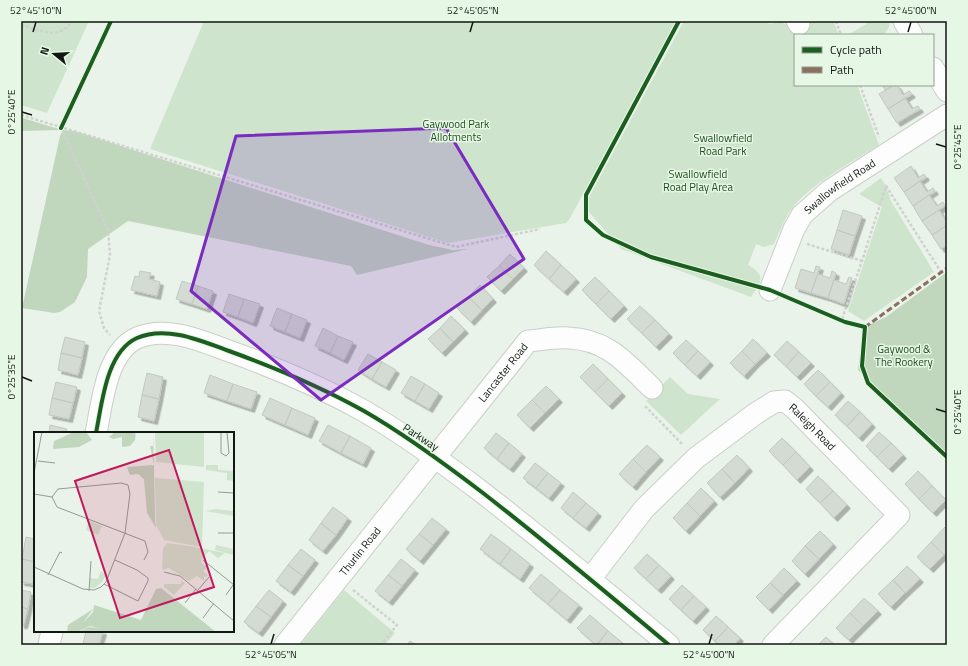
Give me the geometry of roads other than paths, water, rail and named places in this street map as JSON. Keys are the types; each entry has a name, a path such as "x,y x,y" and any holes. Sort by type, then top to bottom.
{"street":[{"path":"934,70 947,91"},
{"name":"Swallowfield Road","path":"770,290 790,239 802,215 813,204 946,116"},
{"name":"Parkway","path":"96,432 108,377 123,348 136,338 152,333 175,334 272,366 315,385 366,412 436,457 551,547 668,645"},
{"name":"Lancaster Road","path":"436,457 528,341 568,338 588,340 605,347 619,356 652,388"},
{"name":"Raleigh Road","path":"590,579 644,509 696,458 755,414 774,402 785,401 794,408 899,516 773,645"},
{"name":"Thurlin Road","path":"284,645 436,457"},
{"path":"49,645 52,632"}],"park label":[{"name":"Gaywood Park Allotments","path":"456,130"},
{"name":"Swallowfield Road Park","path":"723,144"},
{"name":"Swallowfield Road Play Area","path":"698,180"},
{"name":"Gaywood & The Rookery","path":"904,355"}]}
